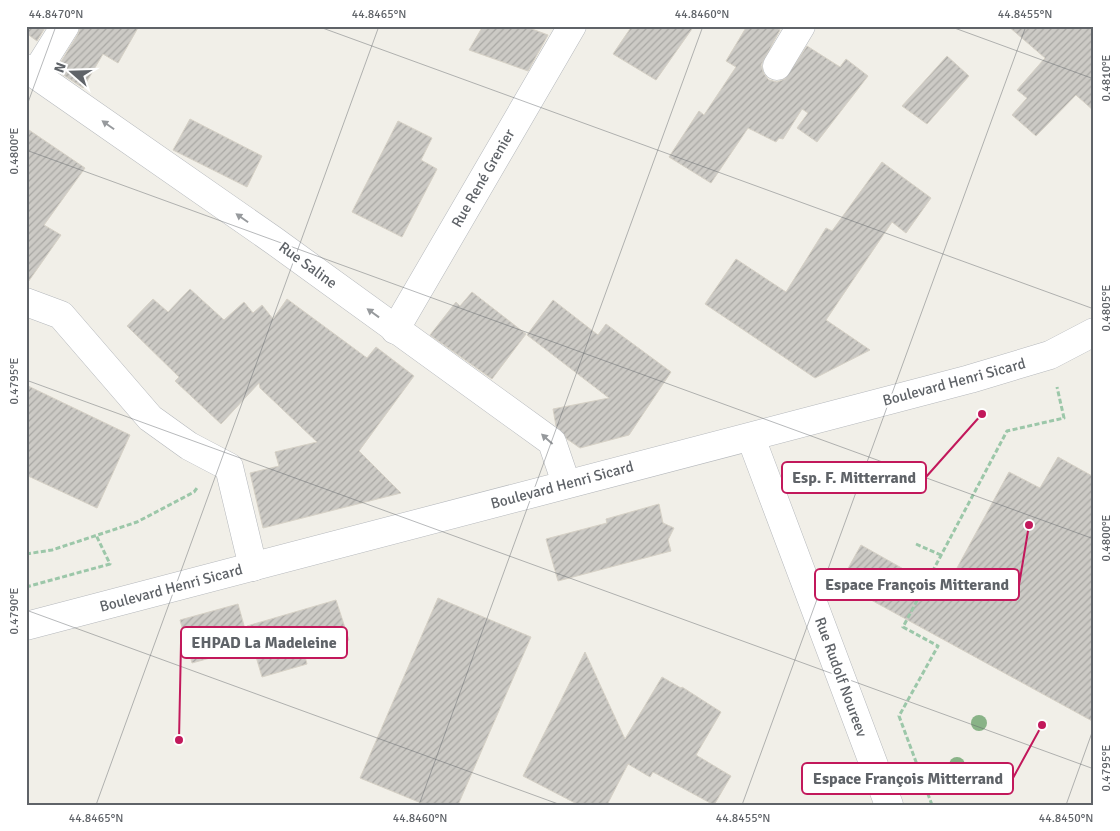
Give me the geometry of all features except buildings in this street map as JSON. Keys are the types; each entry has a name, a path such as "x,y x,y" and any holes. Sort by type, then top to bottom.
{"street":[{"path":"31,71 65,26"},
{"path":"777,66 801,26"},
{"name":"Rue René Grenier","path":"395,330 568,27"},
{"name":"Rue Saline","path":"31,71 273,240 552,442 566,483"},
{"path":"26,302 62,315 150,418 188,446 228,467 253,567"},
{"name":"Boulevard Henri Sicard","path":"26,626 566,483 751,438 1050,355 1094,332"},
{"name":"Rue Rudolf Noureev","path":"751,438 889,805"}],"path":[{"path":"932,805 899,716 938,646 903,627 1007,431 1064,418 1050,355"},
{"path":"26,554 52,550 137,522 194,492 212,458"},
{"path":"26,587 110,564 96,535"},
{"path":"916,544 941,555"}],"place":[{"name":"Esp. F. Mitterrand","path":"982,414"},
{"name":"Espace François Mitterand","path":"1029,525"},
{"name":"Espace François Mitterrand","path":"1042,725"},
{"name":"EHPAD La Madeleine","path":"179,740"}]}
